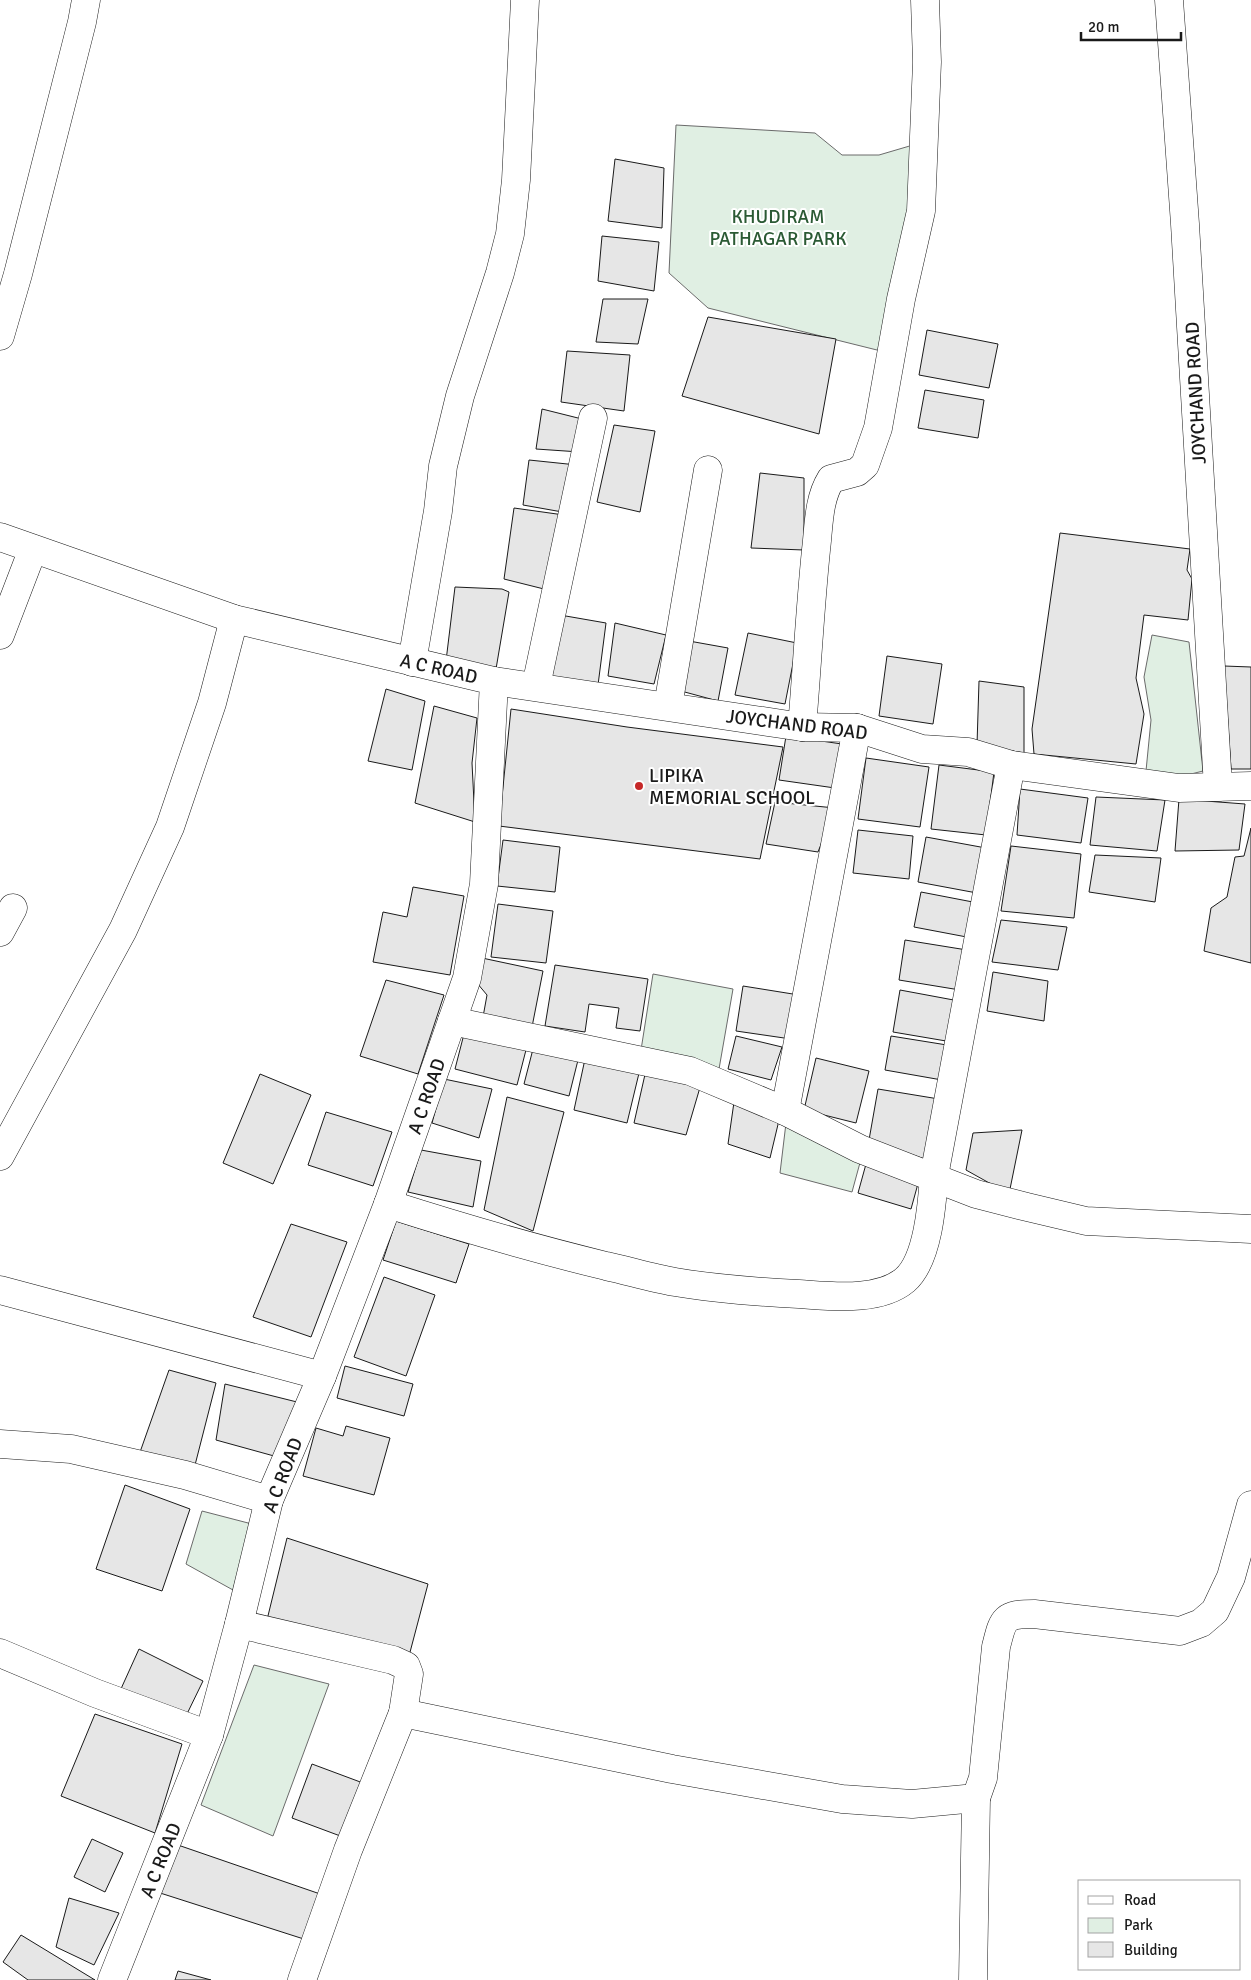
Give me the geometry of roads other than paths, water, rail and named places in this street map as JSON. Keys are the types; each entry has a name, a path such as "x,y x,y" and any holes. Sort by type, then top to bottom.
{"street":[{"path":"0,336 20,265 86,0"},
{"path":"412,662 438,511 443,466 460,396 500,273 510,234 516,180 524,0"},
{"path":"802,727 814,573 825,488 831,479 857,472 866,465 869,458 878,428 901,299 921,211 927,62 925,0"},
{"name":"JOYCHAND ROAD","path":"1168,0 1186,234 1218,787"},
{"path":"536,686 593,418"},
{"path":"668,706 708,470"},
{"name":"A C ROAD","path":"0,537 234,619 494,681 484,884 467,978 388,1204 322,1376 269,1500 210,1735 112,1980"},
{"path":"0,635 33,549"},
{"path":"0,1156 123,930 170,827 212,703 234,619"},
{"name":"JOYCHAND ROAD","path":"494,681 802,727 857,728 922,749 968,752 1012,765 1179,788 1251,786"},
{"path":"785,1111 857,728"},
{"path":"388,1204 462,1228 674,1282 763,1292 846,1297 885,1292 905,1280 916,1266 923,1249 932,1206 934,1176 1012,765"},
{"path":"0,932 13,908"},
{"path":"452,1021 690,1071 785,1111 860,1149 934,1176 976,1194 1086,1221 1251,1229"},
{"path":"0,1290 322,1376"},
{"path":"0,1444 71,1449 185,1475 269,1500"},
{"path":"973,1980 976,1798 983,1778 996,1647 1000,1630 1006,1619 1014,1614 1034,1614 1180,1631 1201,1623 1215,1611 1231,1577 1251,1505"},
{"path":"239,1624 393,1660 406,1666 409,1674 403,1713 348,1850 302,1980"},
{"path":"0,1653 95,1692 210,1735"},
{"path":"403,1713 672,1769 842,1799 912,1804 976,1798"}],"place":[{"name":"LIPIKA MEMORIAL SCHOOL","path":"639,786"}],"park label":[{"name":"KHUDIRAM PATHAGAR PARK","path":"778,227"}]}
